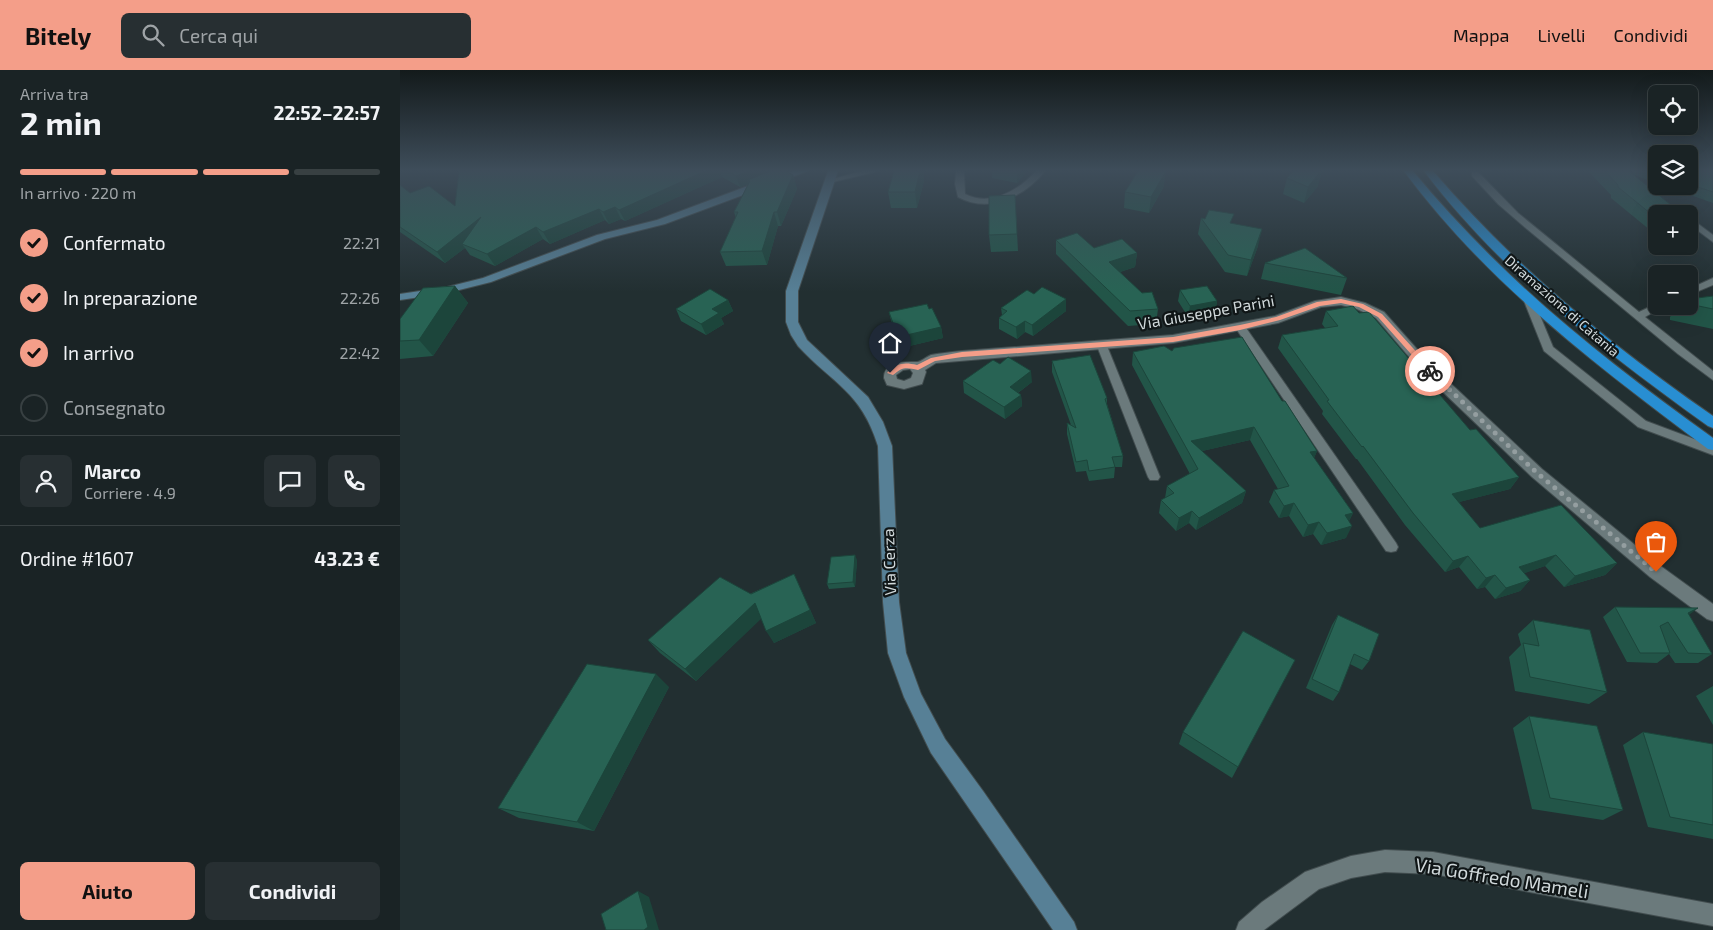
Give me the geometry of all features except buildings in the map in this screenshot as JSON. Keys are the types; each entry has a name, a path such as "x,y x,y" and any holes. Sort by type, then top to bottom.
{"highway":[{"name":"Diramazione di Catania","path":"1441,211 1465,239 1529,301 1579,344 1713,445"},
{"name":"Diramazione di Catania","path":"1462,211 1483,235 1549,296 1644,373 1713,423"}],"main road":[{"path":"400,297 447,290 487,280 601,237 662,222 689,211"},
{"name":"Via Cerza","path":"819,211 798,270 790,309 793,327 799,338 851,386 863,400 879,425 885,446 891,602 897,653 913,697 938,746 1066,930"}],"street":[{"name":"Via Giuseppe Parini","path":"918,368 933,360 962,354 1102,346 1173,339 1240,328 1278,319 1319,304 1341,301 1361,306 1380,315 1427,369 1537,473 1656,572 1713,614"},
{"name":"Via Goffredo Mameli","path":"1247,930 1266,920 1313,880 1351,867 1385,861 1433,863 1713,915"}],"lane":[{"path":"1512,211 1676,349 1713,376"},
{"path":"1698,227 1713,238"},
{"path":"1698,288 1713,281"},
{"path":"1529,301 1548,349 1642,424 1713,451"},
{"path":"1639,316 1648,312"},
{"path":"1240,328 1391,547"},
{"path":"1102,346 1154,477"}],"way so far":[{"path":"1430,371 1537,473 1656,572"}],"route":[{"path":"890,373 899,366 906,365 918,368 933,360 962,354 1102,346 1173,339 1240,328 1278,319 1319,304 1341,301 1361,306 1380,315 1430,371"}]}
